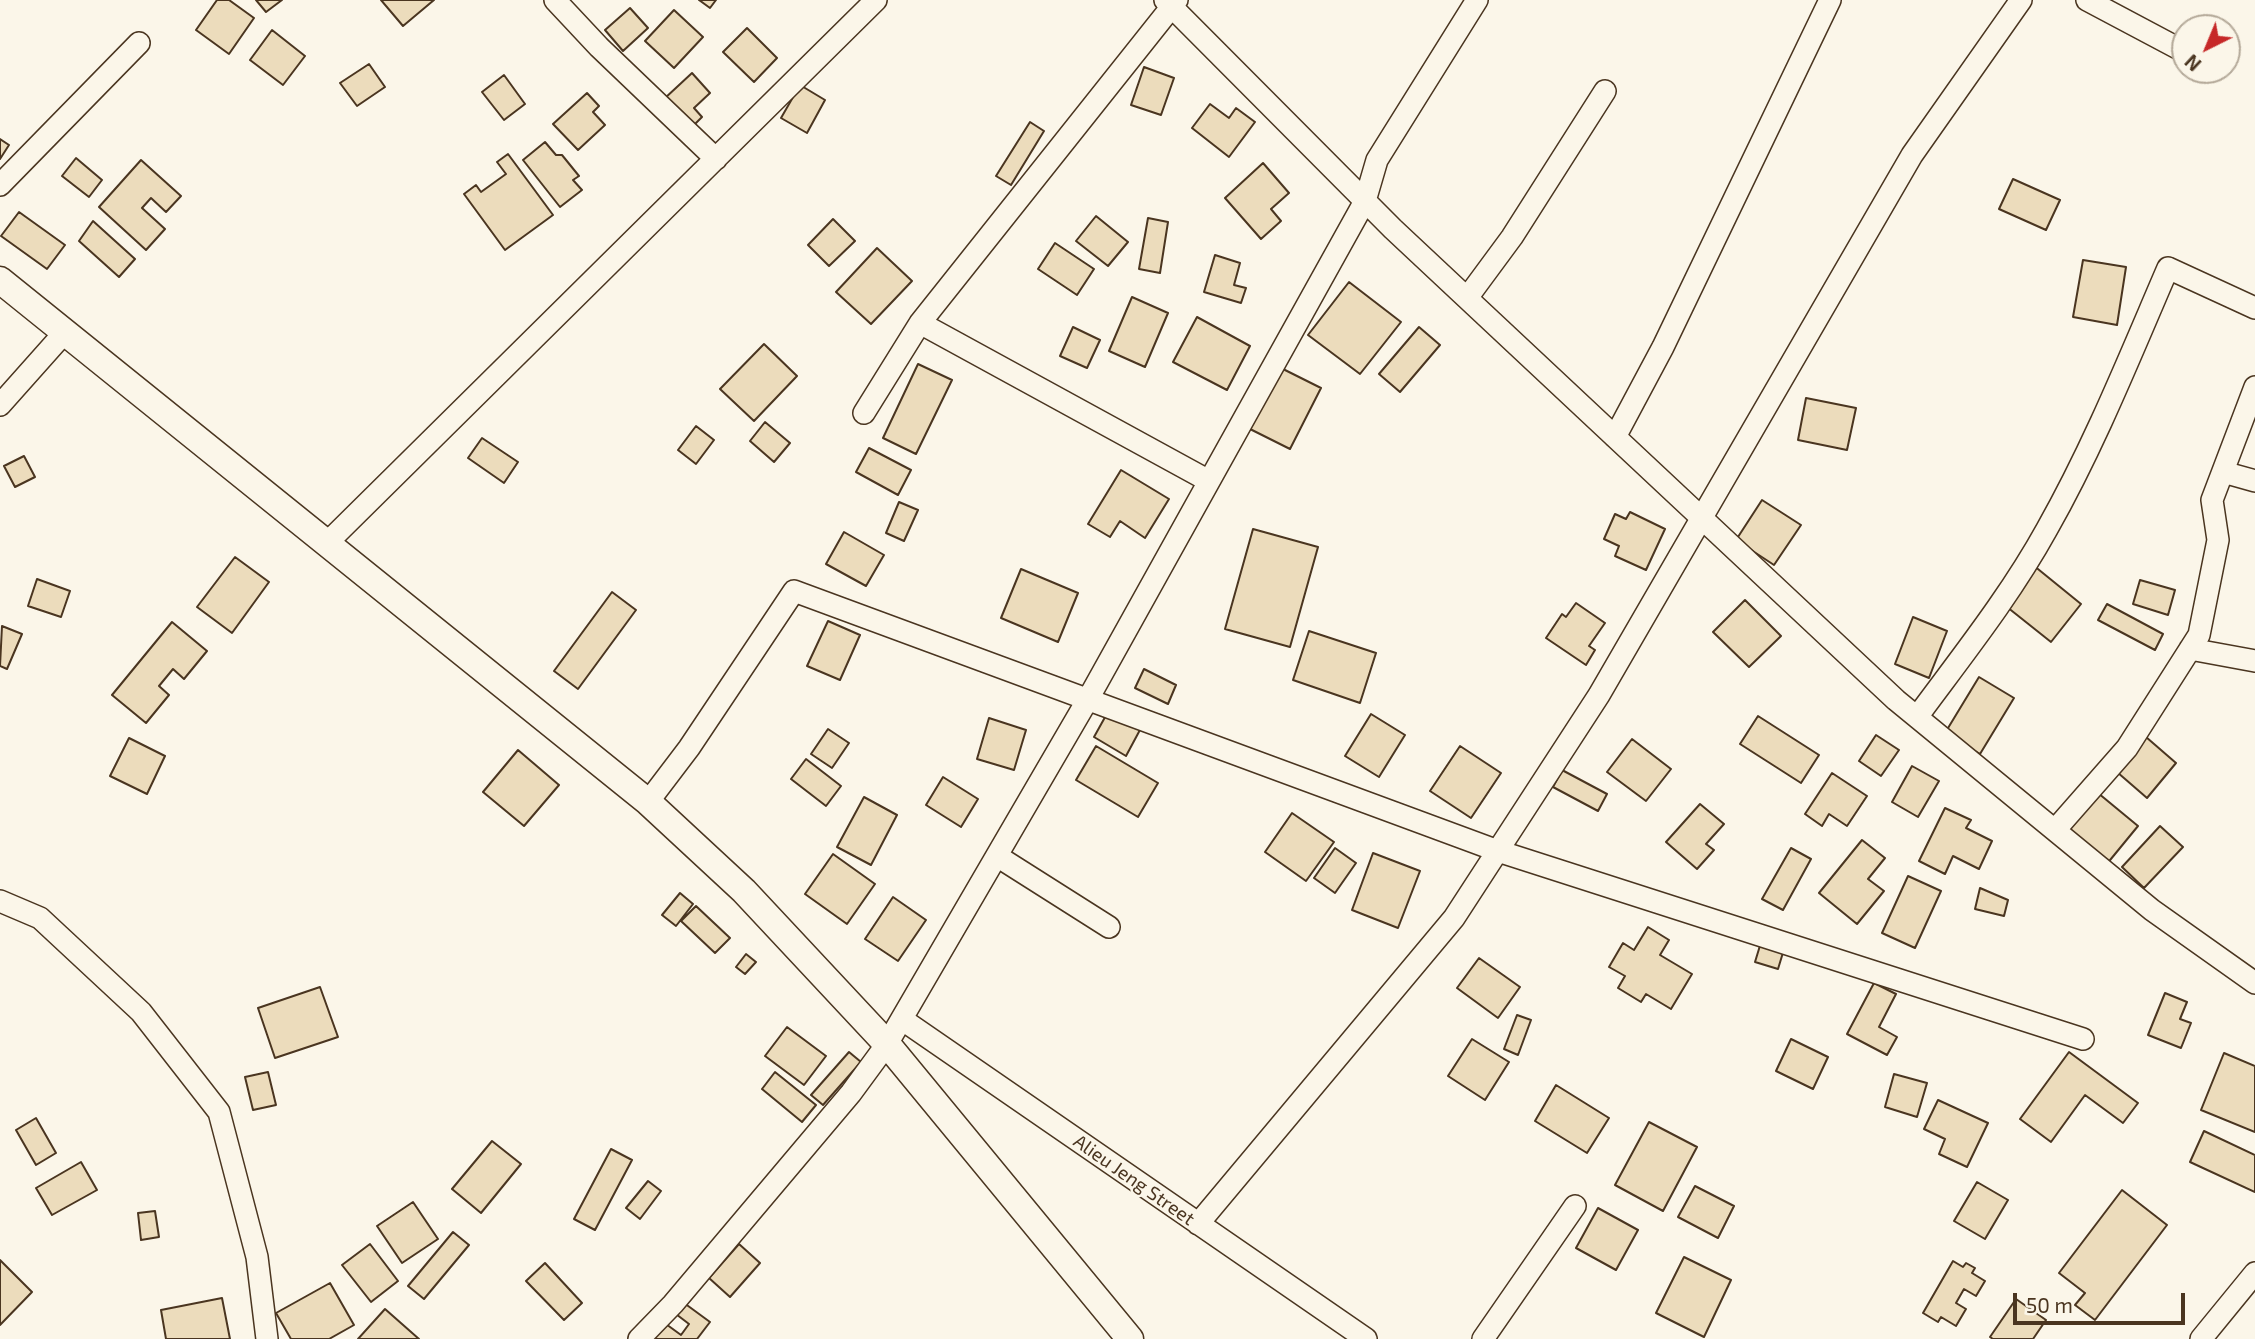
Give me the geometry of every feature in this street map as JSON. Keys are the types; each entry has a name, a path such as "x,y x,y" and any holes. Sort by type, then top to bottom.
{"street":[{"path":"555,0 599,47 716,159"},
{"path":"327,543 876,0"},
{"path":"639,1339 851,1093 903,1020 1088,699 1366,201 1377,160 1477,0"},
{"path":"1615,437 1663,347 1830,0"},
{"path":"1198,1224 1454,918 1599,695 1912,155 2021,0"},
{"path":"2087,0 2171,45"},
{"path":"864,413 920,323 1171,2 1366,201 1466,298 1917,717 2152,910 2255,983"},
{"path":"0,185 139,43"},
{"path":"1466,298 1512,237 1605,91"},
{"path":"1917,717 1984,626 2047,530 2105,413 2168,268 2255,308"},
{"path":"0,280 648,802 744,891 887,1044 1130,1339"},
{"path":"920,323 1209,481"},
{"path":"0,405 65,332"},
{"path":"2055,830 2127,748 2199,635 2218,540 2212,500 2255,387"},
{"path":"2223,472 2255,481"},
{"path":"648,802 689,748 794,590 1498,851 2083,1039"},
{"path":"2190,649 2255,661"},
{"path":"997,856 1109,927"},
{"path":"0,901 40,918 141,1012 219,1112 257,1256 267,1339"},
{"name":"Alieu Jeng Street","path":"903,1020 1366,1339"},
{"path":"1483,1339 1575,1206"},
{"path":"2201,1339 2255,1273"}],"building":[{"path":"217,0 229,0 254,18 229,54 196,30"},
{"path":"256,0 282,0 266,12"},
{"path":"381,0 434,0 403,26"},
{"path":"699,0 716,0 710,8"},
{"path":"630,8 648,28 623,51 605,30"},
{"path":"674,10 703,37 674,68 645,41"},
{"path":"747,28 777,58 754,82 723,52"},
{"path":"272,30 305,56 283,85 250,60"},
{"path":"369,64 385,87 357,106 340,83"},
{"path":"1144,67 1174,78 1161,115 1131,105"},
{"path":"692,73 710,93 694,108 702,117 691,128 664,99"},
{"path":"504,75 525,104 504,120 482,92"},
{"path":"800,85 825,100 807,133 781,118"},
{"path":"587,93 599,106 593,112 605,125 578,150 553,124"},
{"path":"1210,104 1229,118 1236,108 1255,122 1229,157 1192,128"},
{"path":"1030,122 1044,131 1011,185 996,176"},
{"path":"0,139 9,145 0,159"},
{"path":"545,142 556,155 562,155 579,176 573,180 582,190 560,207 523,160"},
{"path":"508,154 553,215 505,250 464,194 476,185 481,192 506,174 497,162"},
{"path":"76,158 102,180 89,197 62,176"},
{"path":"141,160 181,196 166,212 151,198 142,208 165,229 146,250 99,207"},
{"path":"1263,163 1289,193 1271,209 1281,221 1261,239 1225,198"},
{"path":"2013,179 2060,200 2046,230 1999,209"},
{"path":"19,212 65,245 47,269 1,236"},
{"path":"1096,216 1128,242 1108,266 1076,241"},
{"path":"1148,218 1168,222 1160,273 1139,269"},
{"path":"833,219 855,241 829,266 808,245"},
{"path":"93,221 135,259 119,277 79,241"},
{"path":"1055,243 1094,269 1077,295 1038,269"},
{"path":"877,248 912,281 871,324 836,292"},
{"path":"1215,255 1240,263 1234,285 1246,288 1241,303 1204,292"},
{"path":"2083,260 2126,267 2117,325 2073,317"},
{"path":"1349,282 1401,322 1360,374 1308,335"},
{"path":"1132,297 1168,313 1145,367 1109,351"},
{"path":"1197,317 1250,346 1227,390 1173,362"},
{"path":"1073,327 1100,340 1087,368 1060,356"},
{"path":"1419,327 1440,345 1400,392 1379,374"},
{"path":"764,344 797,376 754,421 720,389"},
{"path":"918,364 952,380 916,454 883,438"},
{"path":"1281,368 1321,388 1290,449 1250,429"},
{"path":"1806,398 1856,408 1847,450 1798,440"},
{"path":"765,422 790,443 774,462 750,441"},
{"path":"696,426 714,440 696,464 678,450"},
{"path":"482,438 518,462 504,483 468,458"},
{"path":"869,448 911,470 898,495 856,472"},
{"path":"24,456 35,477 15,487 4,466"},
{"path":"1121,470 1169,499 1145,538 1120,521 1110,537 1088,524"},
{"path":"1762,500 1801,525 1774,565 1736,540"},
{"path":"899,502 918,510 904,541 886,533"},
{"path":"1630,512 1665,529 1646,570 1615,556 1619,546 1604,539 1615,514 1626,519"},
{"path":"1253,529 1318,547 1290,647 1225,629"},
{"path":"844,532 884,555 866,586 826,564"},
{"path":"235,557 269,582 232,633 197,607"},
{"path":"2033,565 2081,604 2051,642 2002,603"},
{"path":"1021,569 1078,593 1058,642 1001,618"},
{"path":"37,579 70,591 61,617 28,606"},
{"path":"2140,580 2175,590 2168,615 2133,604"},
{"path":"612,592 636,610 578,689 554,671"},
{"path":"1745,600 1781,636 1749,667 1713,632"},
{"path":"1576,603 1605,623 1589,646 1595,650 1586,665 1546,638 1562,614 1566,617"},
{"path":"2107,604 2163,634 2155,650 2098,620"},
{"path":"1913,617 1947,631 1929,678 1895,664"},
{"path":"828,621 860,635 840,680 807,666"},
{"path":"172,622 207,651 184,679 173,669 159,686 169,695 146,723 112,695"},
{"path":"2,626 22,634 7,669 0,666"},
{"path":"1309,631 1376,653 1360,703 1293,680"},
{"path":"1144,669 1176,685 1168,704 1135,688"},
{"path":"1979,677 2014,698 1980,754 1945,733"},
{"path":"1109,710 1141,728 1126,756 1094,737"},
{"path":"1371,714 1405,735 1379,777 1345,756"},
{"path":"1758,716 1819,755 1801,783 1740,744"},
{"path":"989,718 1026,730 1014,770 977,759"},
{"path":"828,729 849,743 832,768 811,754"},
{"path":"1876,735 1899,750 1881,776 1859,761"},
{"path":"2146,737 2176,763 2147,798 2117,772"},
{"path":"129,738 165,756 147,794 110,776"},
{"path":"1632,739 1671,769 1646,801 1607,772"},
{"path":"1096,746 1158,783 1138,817 1076,780"},
{"path":"1460,746 1501,773 1471,818 1430,791"},
{"path":"518,750 559,785 524,826 483,792"},
{"path":"806,759 841,786 826,806 791,779"},
{"path":"1912,766 1939,781 1918,817 1892,802"},
{"path":"1562,770 1607,794 1598,811 1553,787"},
{"path":"1832,773 1867,796 1847,826 1829,814 1822,826 1805,814"},
{"path":"943,777 978,799 961,827 926,805"},
{"path":"2098,793 2138,826 2106,865 2066,832"},
{"path":"864,797 897,815 871,865 837,847"},
{"path":"1700,804 1724,824 1706,844 1714,850 1697,869 1666,842"},
{"path":"1945,808 1971,820 1966,828 1992,841 1979,869 1953,856 1945,874 1919,861"},
{"path":"1292,813 1334,842 1306,881 1265,852"},
{"path":"2160,826 2183,847 2144,888 2122,867"},
{"path":"1862,840 1885,858 1868,879 1884,891 1857,924 1819,893"},
{"path":"1335,848 1356,863 1335,893 1314,878"},
{"path":"1791,848 1811,859 1783,910 1762,899"},
{"path":"1373,853 1420,871 1398,928 1352,910"},
{"path":"833,854 875,884 847,924 805,894"},
{"path":"1908,876 1941,891 1915,948 1882,933"},
{"path":"1980,888 2008,900 2004,916 1975,909"},
{"path":"680,893 693,904 676,926 662,915"},
{"path":"893,897 926,920 898,961 865,939"},
{"path":"696,906 730,938 715,953 681,921"},
{"path":"1648,927 1669,940 1660,955 1692,974 1671,1009 1646,994 1641,1002 1618,988 1625,976 1609,967 1623,943 1634,950"},
{"path":"1762,939 1785,946 1778,969 1755,962"},
{"path":"746,954 756,962 745,974 736,967"},
{"path":"1479,958 1520,987 1498,1018 1457,988"},
{"path":"1874,983 1896,994 1879,1027 1897,1037 1887,1055 1847,1034"},
{"path":"320,987 338,1037 275,1058 258,1008"},
{"path":"2165,993 2187,1002 2180,1019 2191,1023 2181,1048 2148,1035"},
{"path":"1517,1015 1531,1020 1518,1055 1504,1049"},
{"path":"787,1027 826,1056 804,1085 765,1056"},
{"path":"1472,1039 1509,1062 1485,1100 1448,1076"},
{"path":"1791,1039 1828,1057 1813,1089 1776,1071"},
{"path":"849,1052 861,1062 823,1105 811,1095"},
{"path":"2069,1052 2138,1103 2123,1123 2085,1095 2051,1142 2020,1119"},
{"path":"2224,1053 2255,1066 2255,1132 2201,1110"},
{"path":"268,1072 276,1105 253,1110 245,1077"},
{"path":"775,1072 816,1105 802,1122 762,1089"},
{"path":"1894,1074 1927,1083 1917,1117 1885,1107"},
{"path":"1556,1085 1609,1118 1587,1153 1535,1121"},
{"path":"1938,1100 1988,1123 1967,1167 1939,1154 1945,1139 1924,1129"},
{"path":"36,1118 56,1153 36,1165 16,1130"},
{"path":"1649,1122 1697,1147 1663,1211 1615,1185"},
{"path":"2204,1131 2255,1155 2255,1192 2190,1162"},
{"path":"492,1141 521,1164 481,1213 452,1189"},
{"path":"611,1149 632,1160 595,1230 574,1219"},
{"path":"81,1162 97,1190 52,1215 36,1188"},
{"path":"648,1181 661,1191 640,1219 626,1208"},
{"path":"1977,1182 2008,1200 1985,1239 1954,1221"},
{"path":"1695,1186 1734,1206 1718,1238 1678,1217"},
{"path":"2122,1190 2167,1225 2095,1320 2075,1305 2085,1293 2059,1273"},
{"path":"413,1202 438,1239 402,1263 377,1226"},
{"path":"1598,1208 1638,1230 1616,1270 1576,1248"},
{"path":"155,1211 159,1237 141,1240 138,1213"},
{"path":"453,1232 469,1245 424,1299 408,1286"},
{"path":"370,1244 398,1281 371,1302 342,1265"},
{"path":"739,1244 760,1263 730,1297 709,1278"},
{"path":"1684,1257 1731,1280 1704,1337 1656,1313"},
{"path":"0,1260 32,1292 0,1325"},
{"path":"1953,1261 1963,1267 1966,1263 1975,1268 1972,1273 1985,1281 1976,1296 1964,1289 1956,1303 1966,1309 1956,1326 1941,1317 1938,1322 1923,1313"},
{"path":"545,1263 582,1303 564,1320 526,1281"},
{"path":"330,1283 354,1325 329,1339 291,1339 276,1313"},
{"path":"222,1298 230,1339 166,1339 161,1310"},
{"path":"2016,1299 2046,1320 2033,1339 1993,1339 1990,1337"},
{"path":"680,1300 710,1322 697,1339 638,1339 655,1316 681,1335 689,1324 672,1311"},
{"path":"385,1309 419,1339 358,1339"}]}
